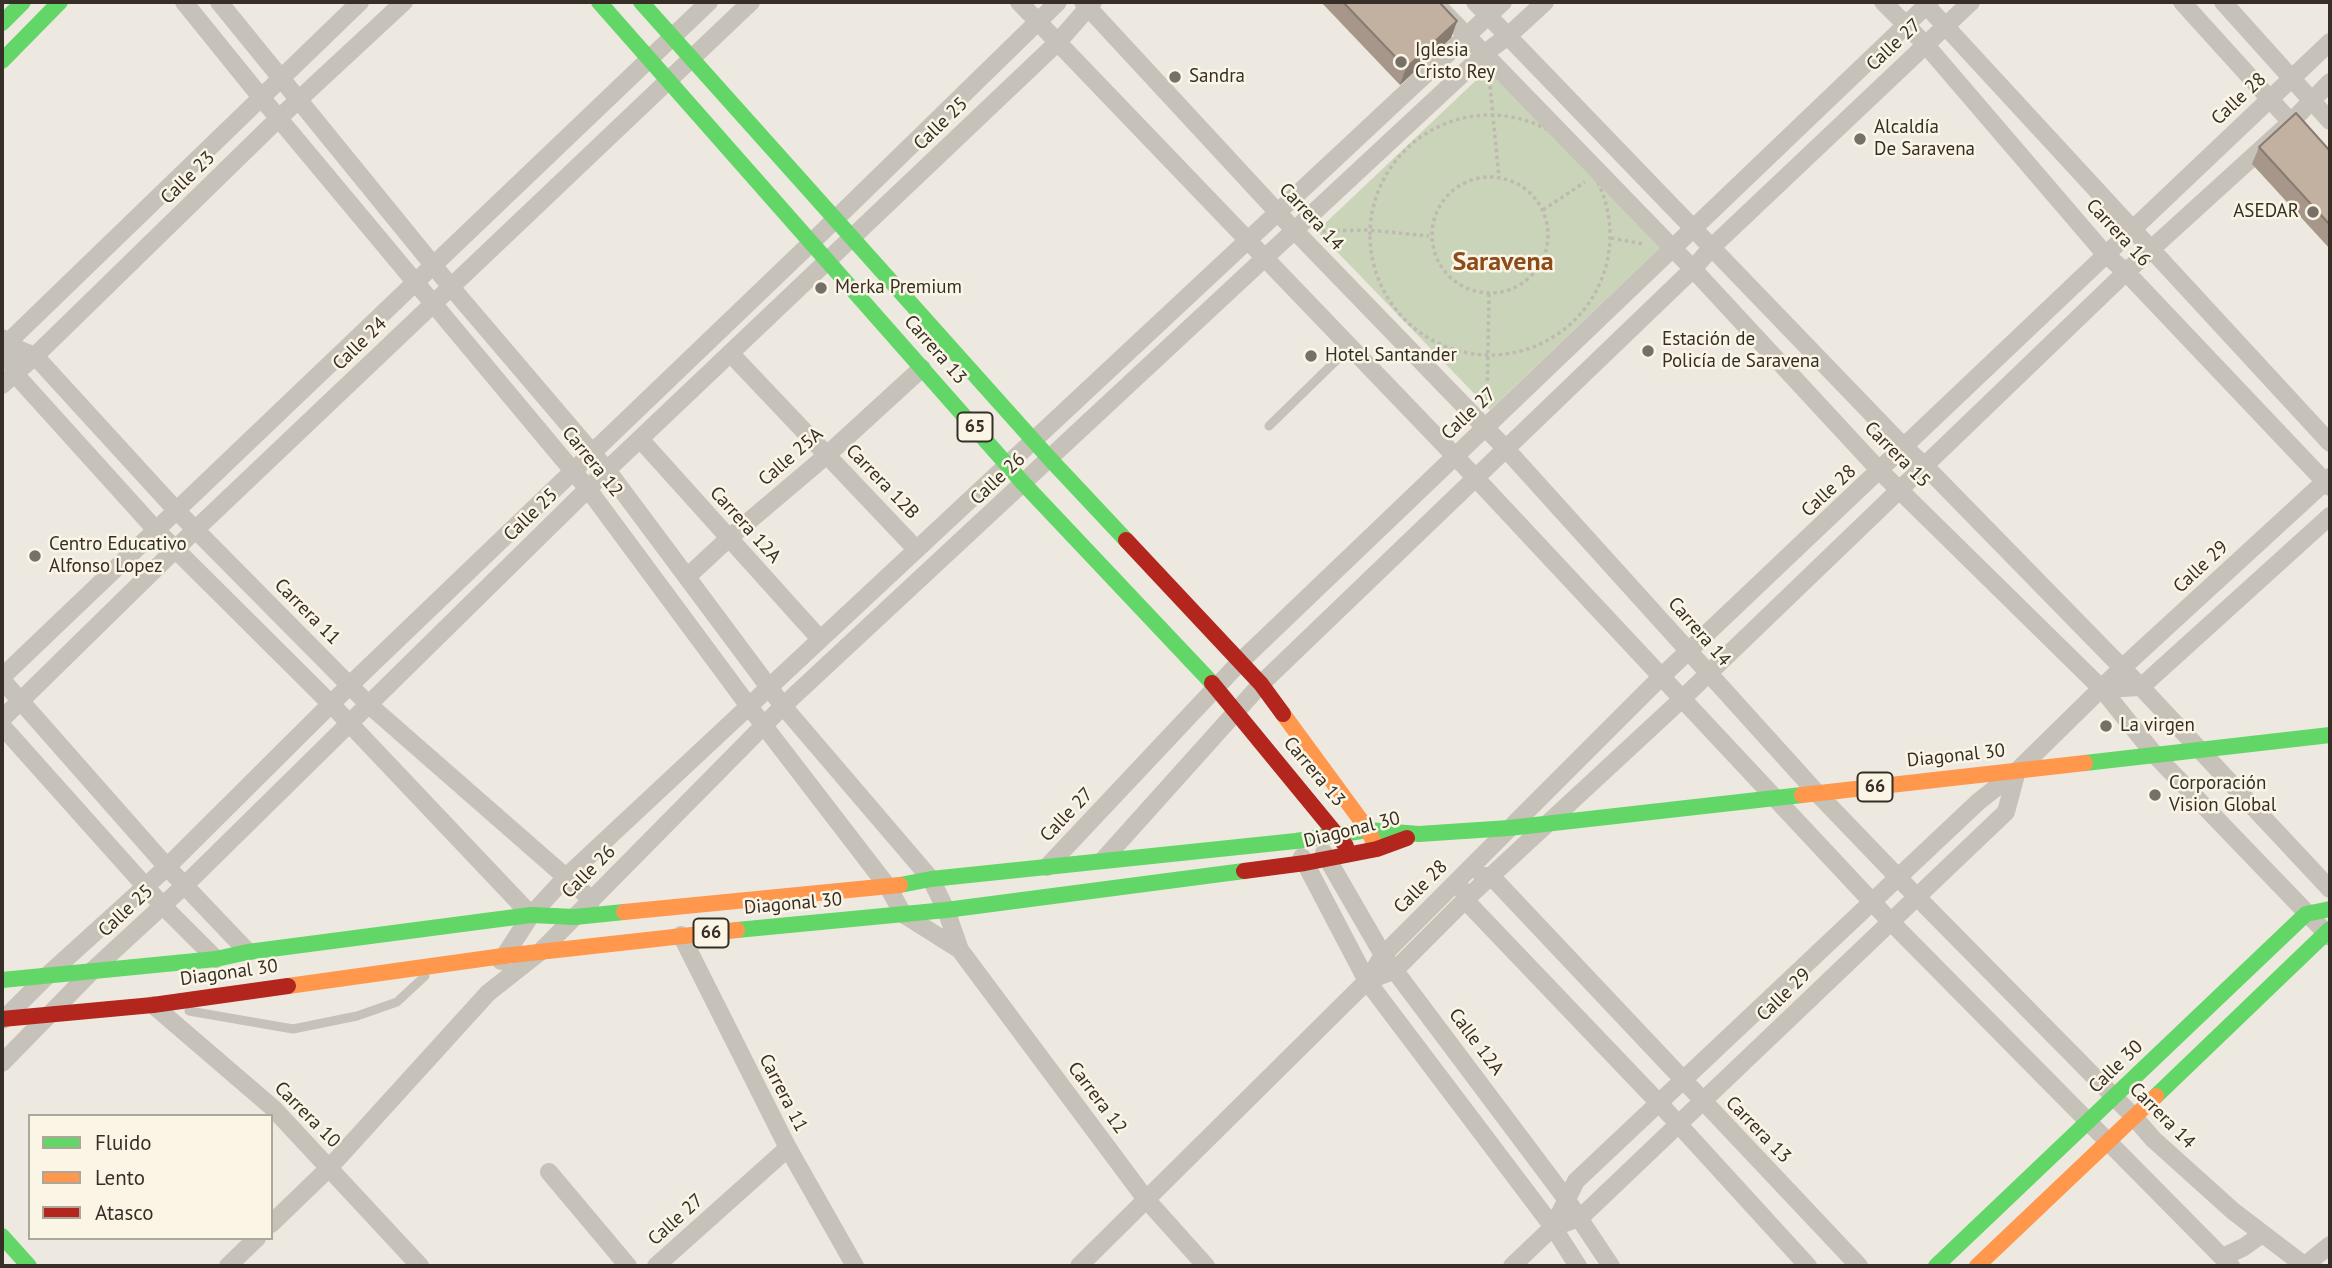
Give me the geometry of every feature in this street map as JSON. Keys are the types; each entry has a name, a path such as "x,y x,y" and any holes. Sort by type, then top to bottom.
{"main road":[{"path":"2,23 23,2"},
{"path":"2,61 60,2"},
{"name":"Carrera 13","path":"599,2 1024,484 1217,688 1338,834 1350,853"},
{"name":"Carrera 13","path":"641,2 690,60 1050,459 1261,684 1368,830 1377,849"},
{"name":"Diagonal 30","path":"2,980 216,959 248,952 531,915 575,917 888,887 931,879 1296,841 1368,830 1419,834 1509,828 2330,735"},
{"name":"Diagonal 30","path":"3,1020 153,1005 540,952 946,910 1305,863 1377,849 1419,834"},
{"name":"Calle 30","path":"1936,1266 2306,914 2330,908"},
{"path":"1977,1266 2329,933"},
{"path":"2,1236 29,1266"}],"street":[{"name":"Carrera 12","path":"184,2 588,489 748,705 888,887 903,914 960,950"},
{"name":"Carrera 12","path":"219,2 452,287 607,470 783,706 931,879 946,910 960,950 1145,1198 1206,1266"},
{"name":"Calle 23","path":"3,343 360,2"},
{"name":"Calle 23","path":"8,379 35,356 279,118 404,2"},
{"name":"Calle 24","path":"2,678 709,2"},
{"name":"Calle 24","path":"2,719 195,530 751,2"},
{"path":"1018,2 1455,456 1891,922 2227,1262 2262,1234"},
{"name":"Calle 25","path":"3,1020 49,974 167,867 350,685 1058,2"},
{"name":"Carrera 15","path":"1434,2 1672,248 1881,471 2102,690 2155,755 2306,914 2329,933"},
{"name":"Carrera 15","path":"1475,2 1903,446 2141,687 2330,890"},
{"name":"Calle 26","path":"488,993 503,957 531,915 566,877 1503,2"},
{"name":"Calle 26","path":"273,1222 329,1168 488,993 540,952 783,706 1295,232 1485,52 1508,36 1545,2"},
{"name":"Carrera 16","path":"1883,2 1925,44 2105,254 2126,272 2329,482"},
{"name":"Calle 27","path":"1103,860 1261,684 1712,247 1971,2"},
{"path":"2182,2 2307,139"},
{"path":"2223,2 2330,121"},
{"name":"Calle 25","path":"2,1063 94,969 185,885 607,470 1058,41 1088,3"},
{"name":"Carrera 14","path":"1088,3 1295,232 1506,449 1817,793 1917,897 2153,1139 2262,1234 2304,1266"},
{"name":"Carrera 16","path":"1926,3 2330,443"},
{"name":"Calle 27","path":"1047,867 1240,662 1926,3"},
{"name":"Calle 28","path":"1079,1266 1367,981 1383,955 1661,677 2330,42"},
{"name":"Calle 28","path":"1367,981 1395,970 1465,900 1682,699 2126,272 2291,122 2330,82"},
{"path":"3,343 8,379 331,704 531,915"},
{"name":"Carrera 11","path":"3,343 35,356 195,530 368,704 592,900"},
{"name":"Carrera 12B","path":"730,353 916,549"},
{"name":"Calle 25A","path":"687,578 922,368"},
{"name":"Carrera 12A","path":"640,439 820,639"},
{"name":"Calle 29","path":"1512,1266 1553,1227 1576,1181 1978,802 2017,771 2122,668 2329,482"},
{"path":"2102,690 2141,687 2330,516"},
{"path":"2,678 167,867 248,952"},
{"path":"2,726 162,905 216,959"},
{"name":"Calle 29","path":"1553,1227 1580,1218 2006,812 2017,771"},
{"name":"Calle 12A","path":"1317,838 1383,955 1567,1200 1611,1266"},
{"path":"1296,841 1367,981 1553,1227 1578,1266"},
{"path":"1491,876 1462,876 1465,900 1659,1103 1808,1266"},
{"name":"Carrera 13","path":"1491,876 1859,1266"},
{"name":"Carrera 11","path":"681,936 788,1148 855,1266"},
{"name":"Carrera 10","path":"153,1005 273,1108 421,1266"},
{"name":"Calle 27","path":"656,1266 788,1148"},
{"path":"549,1172 628,1266"},
{"path":"228,1266 255,1240"},
{"path":"2304,1266 2330,1245"},
{"path":"2,1264 15,1251"}],"lane":[{"path":"1269,426 1350,347"},
{"path":"153,1005 293,1030 357,1016 397,1002 437,965"}],"path":[{"path":"1485,52 1499,178"},
{"path":"1494,114 1536,123 1585,160 1594,175 1602,189 1611,239 1601,283 1591,303 1561,333 1533,348 1490,356 1450,349 1399,316 1373,270 1368,230 1378,187 1390,167 1419,137 1458,119 1494,114"},
{"path":"1543,210 1594,175"},
{"path":"1475,178 1499,178 1509,181 1538,202 1543,210 1548,237 1540,266 1523,284 1512,290 1489,294 1474,291 1446,272 1432,248 1430,236 1437,209 1456,188 1475,178"},
{"path":"1295,232 1368,230 1430,236"},
{"path":"1486,428 1490,356 1489,294"}],"green space":[{"path":"1489,68 1661,247 1490,410 1317,231"}],"building":[{"name":"Iglesia Cristo Rey","path":"1343,2 1439,2 1457,21 1406,68"},
{"name":"ASEDAR","path":"2296,113 2330,151 2330,225 2259,147"}],"traffic: fast":[{"path":"2,23 23,2"},
{"path":"2,61 60,2"},
{"path":"599,2 1024,484 1212,683"},
{"path":"641,2 1050,459 1126,540"},
{"path":"2085,763 2330,735"},
{"path":"900,885 931,879 1296,841 1368,830 1419,834 1509,828 1802,795"},
{"path":"737,930 946,910 1244,871"},
{"path":"1936,1266 2306,914 2330,909"},
{"path":"2,980 216,959 248,952 531,915 575,917 624,912"},
{"path":"2156,1096 2330,929"},
{"path":"2,1236 29,1266"}],"traffic: slow":[{"path":"1283,714 1368,830 1374,843"},
{"path":"1802,795 2085,763"},
{"path":"624,912 900,885"},
{"path":"288,986 503,956 737,930"},
{"path":"1977,1266 2156,1096"}],"traffic: jam":[{"path":"1126,540 1261,684 1283,714"},
{"path":"1212,683 1346,846"},
{"path":"1244,871 1377,849 1407,838"},
{"path":"2,1019 153,1005 288,986"}],"place":[{"name":"Iglesia Cristo Rey","path":"1401,62"},
{"name":"Sandra","path":"1175,77"},
{"name":"Alcaldía De Saravena","path":"1860,139"},
{"name":"ASEDAR","path":"2313,212"},
{"name":"Merka Premium","path":"821,288"},
{"name":"Estación de Policía de Saravena","path":"1648,351"},
{"name":"Hotel Santander","path":"1311,356"},
{"name":"Centro Educativo Alfonso Lopez","path":"35,556"},
{"name":"La virgen","path":"2106,726"},
{"name":"Corporación Vision Global","path":"2155,795"}],"district":[{"name":"Saravena","path":"1503,263"}]}
